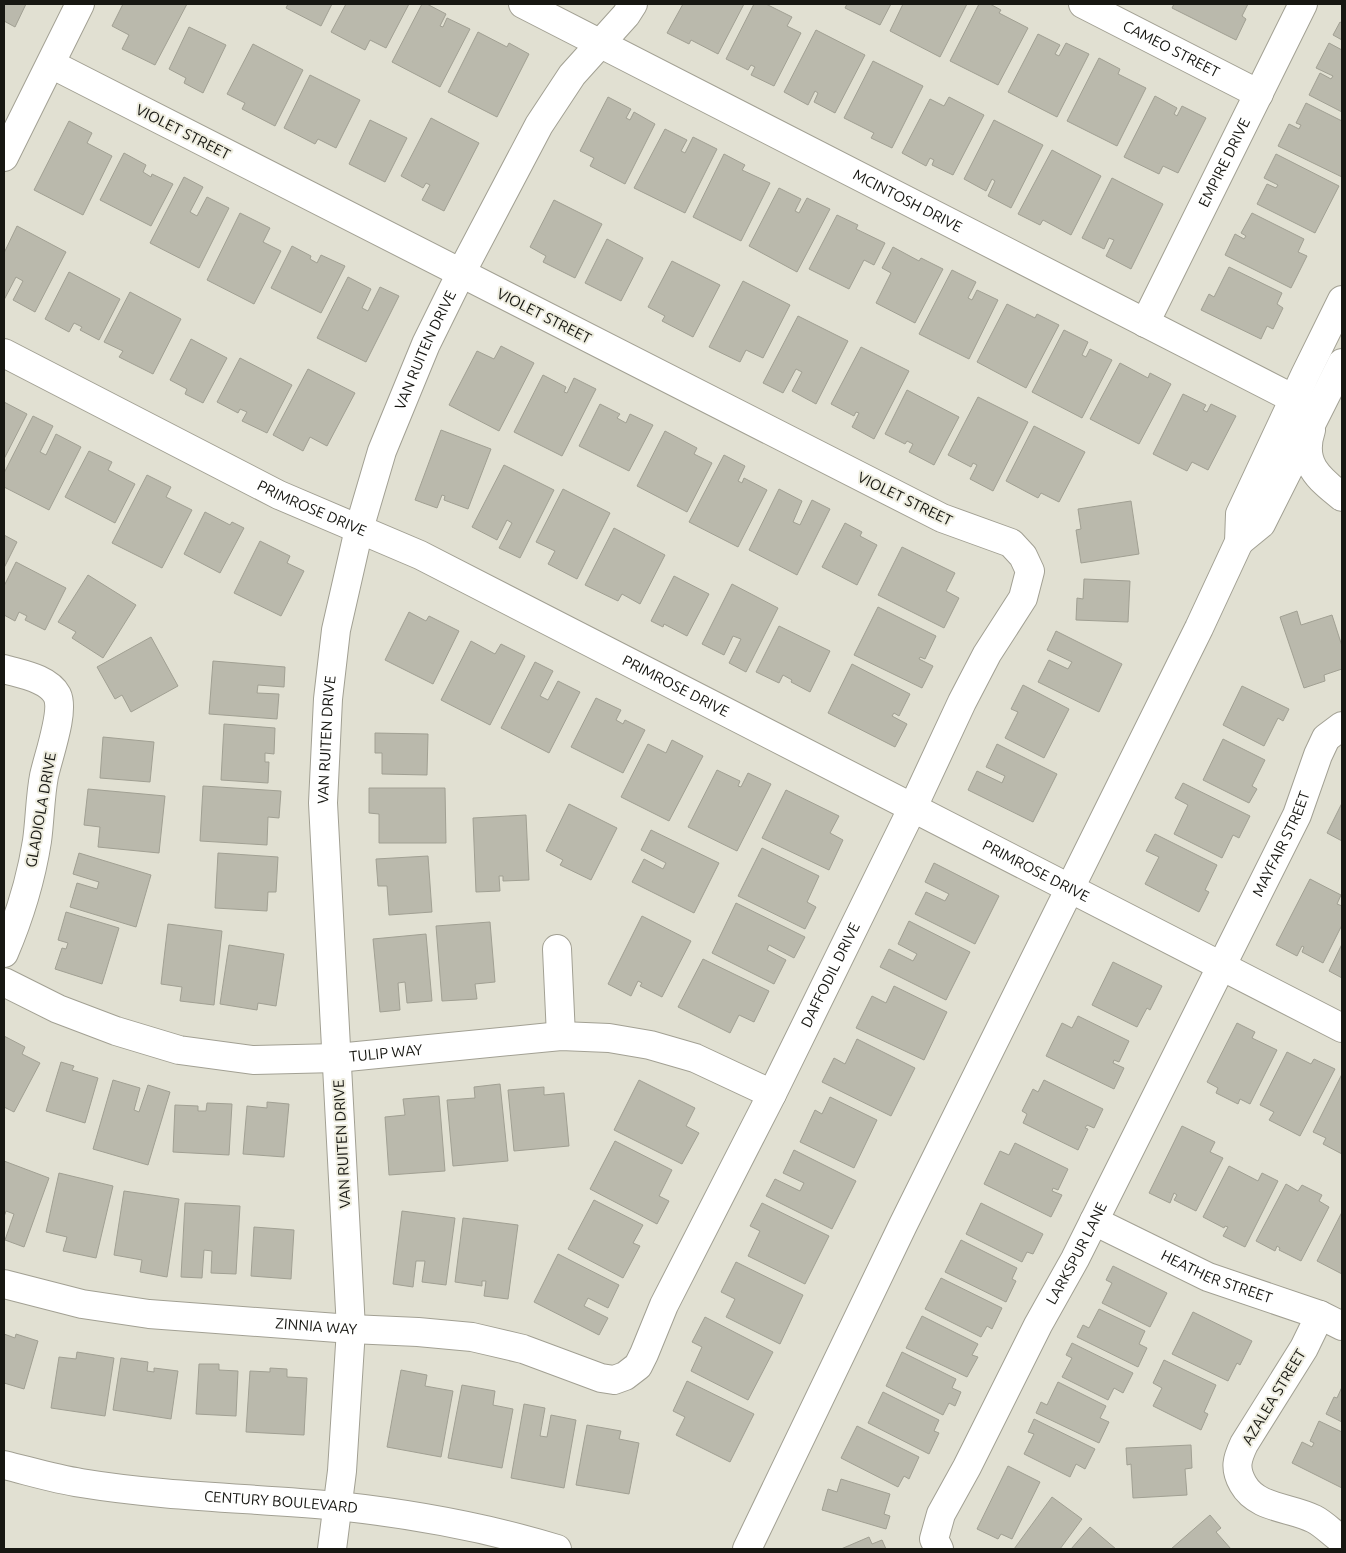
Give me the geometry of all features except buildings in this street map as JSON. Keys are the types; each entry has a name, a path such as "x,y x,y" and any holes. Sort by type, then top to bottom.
{"street":[{"path":"4,157 80,4"},
{"name":"MCINTOSH DRIVE","path":"523,4 1294,399"},
{"name":"VAN RUITEN DRIVE","path":"332,1549 342,1471 351,1329 324,802 328,700 336,630 359,529 382,450 426,344 539,125 572,75 626,15 633,4"},
{"name":"CAMEO STREET","path":"1083,4 1258,94"},
{"name":"EMPIRE DRIVE","path":"1145,322 1303,4"},
{"name":"VIOLET STREET","path":"51,64 942,518 1011,543 1023,556 1030,571"},
{"path":"746,1549 903,1226 1199,628 1239,542 1240,514 1342,300"},
{"name":"PRIMROSE DRIVE","path":"4,354 279,494 420,555 1342,1028"},
{"path":"1239,542 1261,524 1342,363"},
{"path":"1315,417 1308,438 1308,458 1320,479 1342,497"},
{"path":"1266,514 1282,496 1297,489 1315,492 1342,506"},
{"name":"DAFFODIL DRIVE","path":"625,1376 638,1366 664,1305 772,1094 913,807 962,702 988,654 1023,598 1030,571"},
{"name":"GLADIOLA DRIVE","path":"4,669 36,679 48,685 57,695 60,709 44,778 37,842 25,896 4,953"},
{"name":"MAYFAIR STREET","path":"1221,966 1297,815 1326,738 1342,726"},
{"path":"557,949 561,1036"},
{"name":"LARKSPUR LANE","path":"937,1544 941,1514 967,1467 1038,1325 1075,1260 1221,966"},
{"name":"TULIP WAY","path":"4,982 58,1009 116,1031 179,1050 253,1060 337,1058 561,1036 609,1038 650,1045 695,1058 772,1094"},
{"name":"HEATHER STREET","path":"1094,1221 1208,1277 1331,1320"},
{"name":"ZINNIA WAY","path":"4,1284 82,1304 149,1314 472,1337 523,1349 601,1378 614,1380 625,1376"},
{"name":"AZALEA STREET","path":"1331,1320 1304,1348 1244,1444 1237,1459 1240,1478 1247,1492 1262,1501 1315,1519 1342,1540"},
{"name":"CENTURY BOULEVARD","path":"4,1466 81,1483 190,1496 338,1506 420,1516 480,1528 557,1549"}]}
